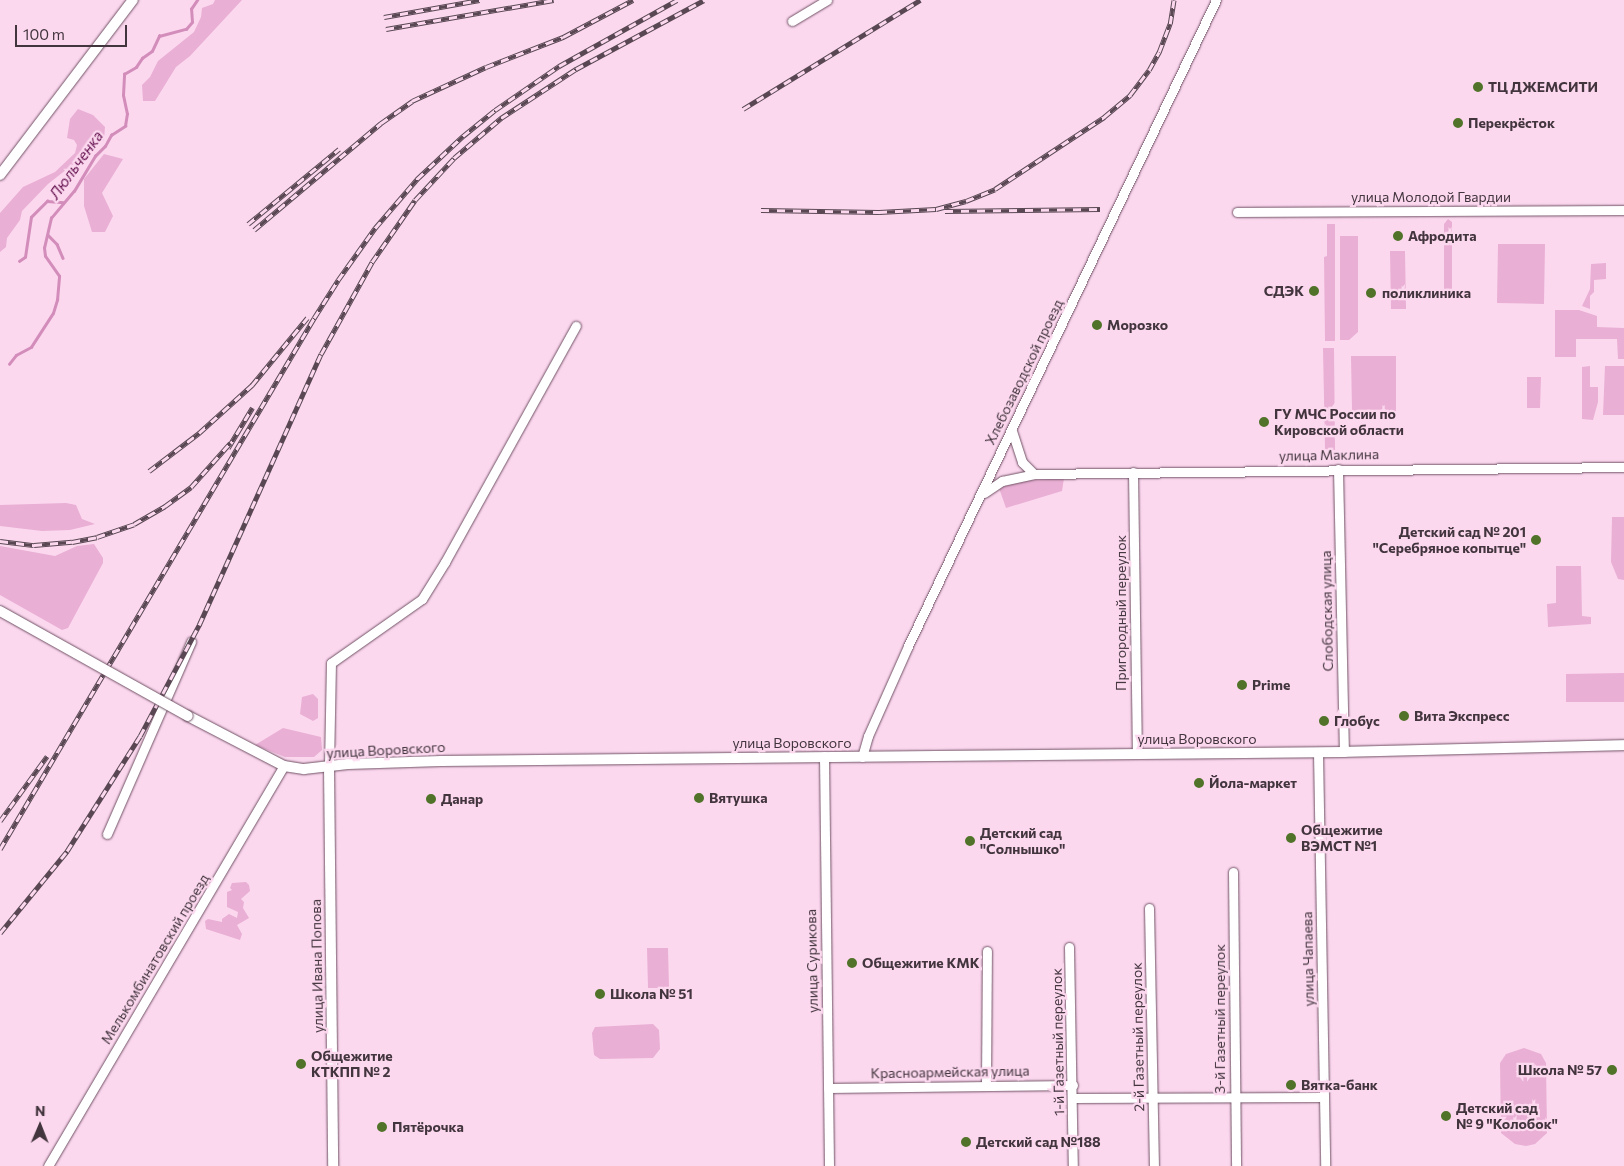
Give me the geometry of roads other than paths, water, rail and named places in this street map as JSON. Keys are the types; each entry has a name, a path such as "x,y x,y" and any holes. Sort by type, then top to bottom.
{"main road":[{"path":"0,175 133,0"},
{"name":"улица Воровского","path":"0,611 188,716 284,766 304,769 329,766 450,761 1344,752 1624,745"},
{"name":"улица Ивана Попова","path":"329,766 333,1166"}],"street":[{"path":"792,21 827,0"},
{"name":"Хлебозаводской проезд","path":"862,757 868,736 908,646 1216,0"},
{"name":"улица Молодой Гвардии","path":"1237,212 1624,210"},
{"path":"329,766 331,663 422,599 446,562 576,326"},
{"path":"1012,431 1017,453 1022,462 1034,474"},
{"name":"улица Маклина","path":"982,494 1002,481 1034,474 1624,467"},
{"name":"Слободская улица","path":"1338,469 1344,752"},
{"name":"Пригородный переулок","path":"1133,472 1137,753"},
{"path":"107,834 191,642"},
{"name":"улица Чапаева","path":"1318,752 1325,1166"},
{"name":"улица Сурикова","path":"824,756 829,1166"},
{"name":"Мелькомбинатовский проезд","path":"48,1166 284,766"},
{"name":"3-й Газетный переулок","path":"1233,872 1236,1166"},
{"name":"2-й Газетный переулок","path":"1149,908 1154,1166"},
{"name":"1-й Газетный переулок","path":"1069,947 1073,1166"},
{"path":"986,1086 987,950"},
{"name":"Красноармейская улица","path":"828,1088 1073,1085"},
{"path":"1073,1098 1324,1098"}],"waterway":[{"name":"Люльченка","path":"9,364 16,355 31,347 53,313 57,300 59,276 45,256 44,248 51,218 74,191 95,156 105,146 111,135 125,126 127,114 123,95 124,74 136,67 142,58 152,51 159,36 186,29 192,22 191,9 197,0"},
{"path":"19,261 25,257 31,217 47,201 63,202"},
{"path":"48,235 57,244 63,258"}],"railway":[{"path":"384,17 479,0"},
{"path":"386,29 554,0"},
{"path":"254,230 381,123 412,101 486,67 563,37 633,0"},
{"path":"0,849 314,318 375,228 417,179 463,136 495,110 559,66 677,0"},
{"path":"0,933 67,851 140,736 199,625 321,354 372,262 415,200 454,158 501,118 576,69 704,0"},
{"path":"743,109 920,0"},
{"path":"761,210 879,212 936,209 966,201 995,189 1104,117 1130,95 1149,70 1159,52 1170,24 1174,0"},
{"path":"248,224 339,149"},
{"path":"945,211 1100,209"},
{"path":"149,471 199,433 252,385 307,318"},
{"path":"228,448 252,408"},
{"path":"0,541 34,545 72,542 97,537 134,524 165,506 191,487 230,443"},
{"path":"0,821 47,756"}],"place":[{"name":"ТЦ ДЖЕМСИТИ","path":"1478,87"},
{"name":"Перекрёсток","path":"1458,123"},
{"name":"Афродита","path":"1398,236"},
{"name":"СДЭК","path":"1314,291"},
{"name":"поликлиника","path":"1371,293"},
{"name":"Морозко","path":"1097,325"},
{"name":"ГУ МЧС России по Кировской области","path":"1264,422"},
{"name":"Детский сад № 201 \"Серебряное копытце\"","path":"1536,540"},
{"name":"Prime","path":"1242,685"},
{"name":"Вита Экспресс","path":"1404,716"},
{"name":"Глобус","path":"1324,721"},
{"name":"Йола-маркет","path":"1199,783"},
{"name":"Вятушка","path":"699,798"},
{"name":"Данар","path":"431,799"},
{"name":"Общежитие ВЭМСТ №1","path":"1291,838"},
{"name":"Детский сад \"Солнышко\"","path":"970,841"},
{"name":"Общежитие КМК","path":"852,963"},
{"name":"Школа № 51","path":"600,994"},
{"name":"Общежитие КТКПП № 2","path":"301,1064"},
{"name":"Школа № 57","path":"1612,1070"},
{"name":"Вятка-банк","path":"1291,1085"},
{"name":"Детский сад № 9 \"Колобок\"","path":"1446,1116"},
{"name":"Пятёрочка","path":"382,1127"},
{"name":"Детский сад №188","path":"966,1142"}]}
